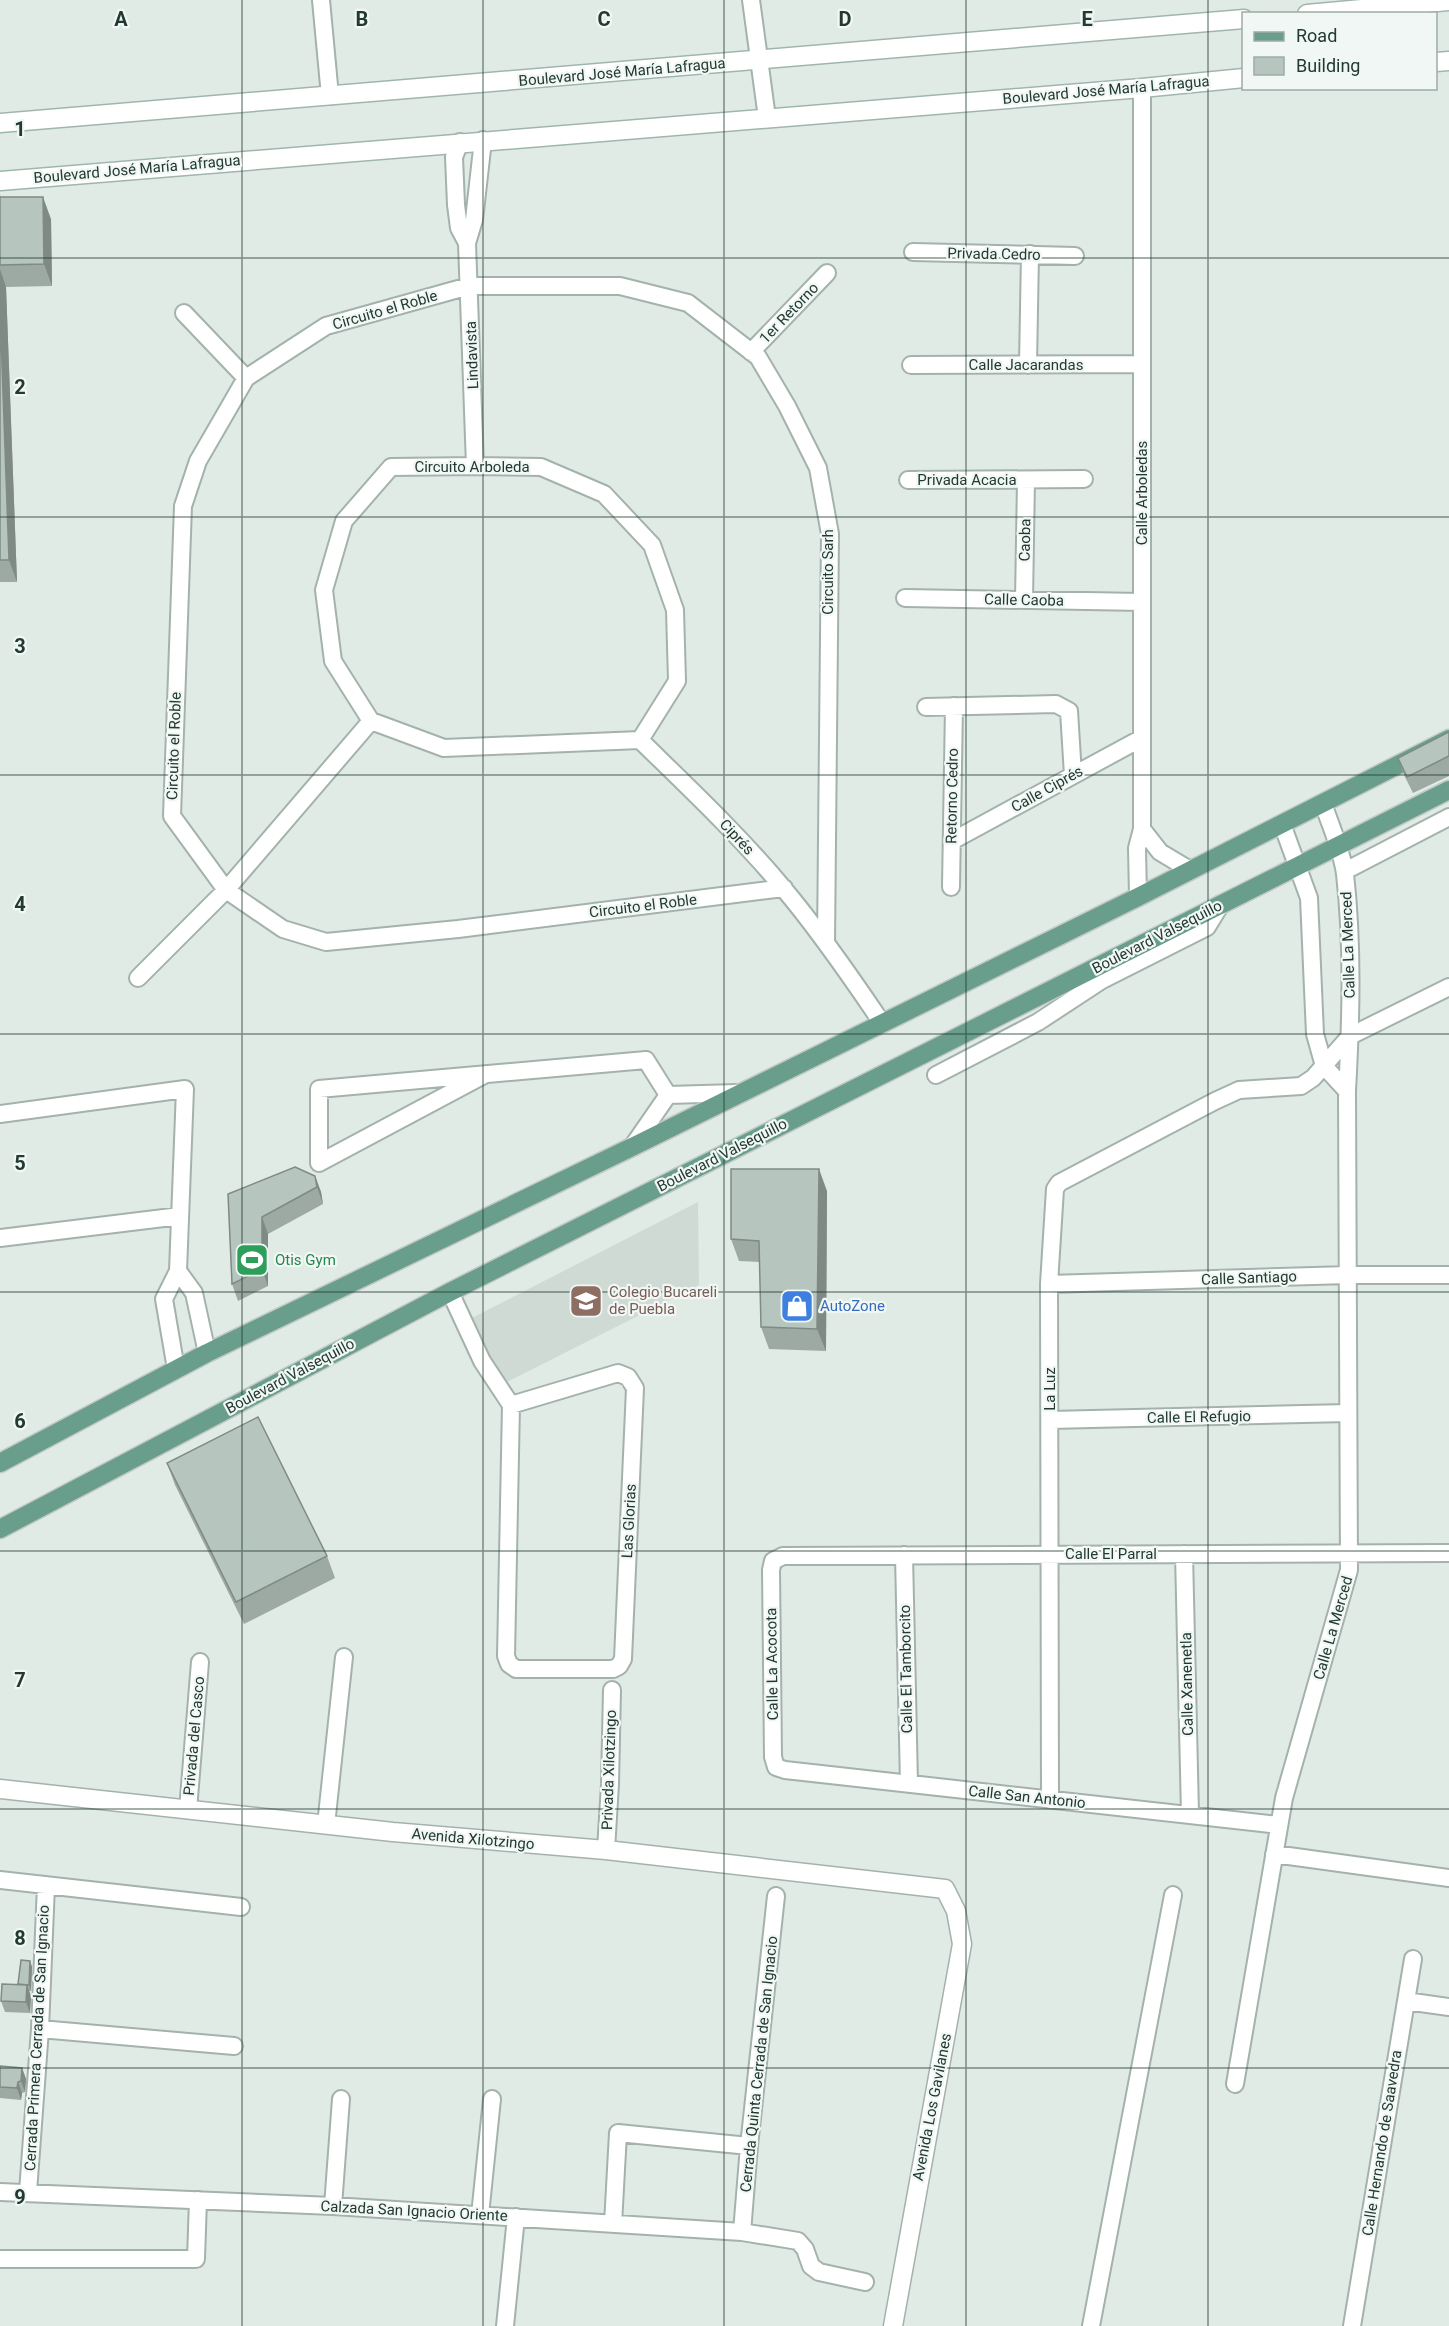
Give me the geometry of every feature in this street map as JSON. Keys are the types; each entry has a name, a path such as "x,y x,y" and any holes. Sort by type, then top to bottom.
{"main road":[{"path":"1328,12 1442,1"},
{"name":"Boulevard José María Lafragua","path":"0,123 1242,19"},
{"name":"Boulevard José María Lafragua","path":"0,181 1242,78"},
{"path":"0,1463 207,1353 632,1147 737,1093 1138,897 1449,739"},
{"name":"Boulevard Valsequillo","path":"0,1529 450,1292 1099,974 1221,904 1449,790"},
{"name":"Avenida Xilotzingo","path":"0,1790 326,1825 606,1850 945,1889"},
{"name":"Avenida Los Gavilanes","path":"892,2326 962,1944 956,1911 945,1889"}],"street":[{"path":"321,0 330,96"},
{"path":"751,0 767,118"},
{"name":"Calle Arboledas","path":"1138,897 1137,848 1142,829 1142,88"},
{"name":"Lindavista","path":"476,466 467,243 474,220 483,140"},
{"name":"Lindavista","path":"460,142 454,157 456,201 459,228 467,243"},
{"name":"Privada Cedro","path":"913,252 1075,256"},
{"path":"1028,365 1030,254"},
{"name":"1er Retorno","path":"751,352 827,273"},
{"name":"Circuito Sarh","path":"469,286 620,286 688,303 758,357 787,406 818,468 830,534 826,942"},
{"name":"Circuito el Roble","path":"469,286 326,326 246,378 198,461 183,506 172,816 226,890 283,929 326,942 458,929 783,888"},
{"path":"184,313 246,378"},
{"name":"Calle Jacarandas","path":"911,365 1142,364"},
{"name":"Circuito Arboleda","path":"371,721 333,661 324,590 344,521 391,467 541,467 604,494 652,544 675,610 677,681 640,740"},
{"path":"1026,480 1084,479"},
{"name":"Privada Acacia","path":"908,480 1026,480"},
{"name":"Caoba","path":"1024,600 1026,480"},
{"name":"Calle Caoba","path":"905,598 1142,602"},
{"path":"926,707 1056,704 1063,706 1069,711 1073,775"},
{"name":"Retorno Cedro","path":"951,887 954,706"},
{"path":"138,978 226,890 371,721 444,748 640,740"},
{"name":"Calle Ciprés","path":"952,841 1142,738"},
{"name":"Ciprés","path":"640,740 712,810 783,888 826,942"},
{"name":"Calle La Merced","path":"1235,2084 1284,1798 1349,1570 1347,1091 1350,1036 1349,940 1345,871 1323,803"},
{"path":"1345,871 1449,817"},
{"path":"1282,824 1309,898 1316,1034 1324,1066 1347,1091"},
{"path":"1142,829 1161,852 1190,870"},
{"path":"826,942 882,1023"},
{"path":"936,1075 1038,1022 1099,974"},
{"path":"1324,1066 1350,1036 1449,987"},
{"path":"486,1074 319,1163 319,1089 486,1074 646,1060 668,1095"},
{"name":"La Luz","path":"1050,1800 1049,1284 1054,1189 1059,1184 1239,1090 1302,1086 1324,1066"},
{"path":"0,1114 185,1089 178,1271 164,1299 176,1369"},
{"path":"668,1095 737,1093"},
{"path":"632,1147 668,1095"},
{"path":"0,1238 180,1216"},
{"path":"178,1271 194,1293 207,1353"},
{"name":"Calle Santiago","path":"1049,1284 1348,1275 1449,1275"},
{"path":"450,1292 482,1361 511,1405"},
{"name":"Las Glorias","path":"618,1373 628,1377 635,1388 623,1659 619,1666 613,1669 516,1669 509,1664 506,1656 511,1405 618,1373"},
{"name":"Calle El Refugio","path":"1050,1420 1348,1413"},
{"name":"Calle El Parral","path":"773,1561 783,1556 1449,1553"},
{"name":"Calle Xanenetla","path":"1184,1554 1190,1814"},
{"name":"Calle El Tamborcito","path":"904,1555 909,1784"},
{"name":"Calle La Acocota","path":"773,1561 771,1570 772,1734 776,1767"},
{"path":"326,1825 344,1657"},
{"name":"Privada del Casco","path":"189,1810 200,1662"},
{"name":"Privada Xilotzingo","path":"606,1850 612,1690"},
{"name":"Calle San Antonio","path":"776,1767 785,1770 1279,1825"},
{"path":"1274,1854 1449,1878"},
{"path":"0,1880 241,1907"},
{"name":"Cerrada Primera Cerrada de San Ignacio","path":"28,2192 40,2029 46,1885"},
{"path":"1091,2326 1173,1895"},
{"name":"Cerrada Quinta Cerrada de San Ignacio","path":"742,2232 776,1896"},
{"name":"Calle Hernando de Saavedra","path":"1352,2326 1413,1959"},
{"path":"1406,2001 1449,2007"},
{"path":"40,2029 234,2046"},
{"path":"333,2206 341,2099"},
{"path":"480,2215 492,2099"},
{"path":"613,2224 618,2133 749,2146"},
{"name":"Calzada San Ignacio Oriente","path":"0,2192 333,2206 742,2232 798,2241 805,2249 811,2266 819,2272 865,2282"},
{"path":"0,2259 196,2259 198,2200"},
{"path":"505,2326 516,2217"}],"shaded area":[{"name":"Colegio Bucareli de Puebla","path":"698,1202 699,1285 501,1385 472,1318"}],"building":[{"path":"0,197 43,197 44,264 0,265"},
{"path":"0,308 9,560 0,560"},
{"path":"1449,732 1449,756 1407,777 1398,758"},
{"path":"295,1167 315,1176 317,1187 262,1217 262,1269 232,1284 228,1194"},
{"name":"AutoZone","path":"731,1169 819,1169 817,1329 761,1327 759,1241 731,1239"},
{"path":"258,1417 327,1556 236,1602 167,1463"},
{"path":"21,1960 30,1961 29,1985 18,1984"},
{"path":"2,1984 27,1985 26,2002 1,2001"},
{"path":"0,2066 22,2068 21,2081 18,2082 17,2088 0,2087"}],"place":[{"name":"Otis Gym","path":"252,1260"},
{"name":"Colegio Bucareli de Puebla","path":"586,1301"},
{"name":"AutoZone","path":"797,1306"}]}
